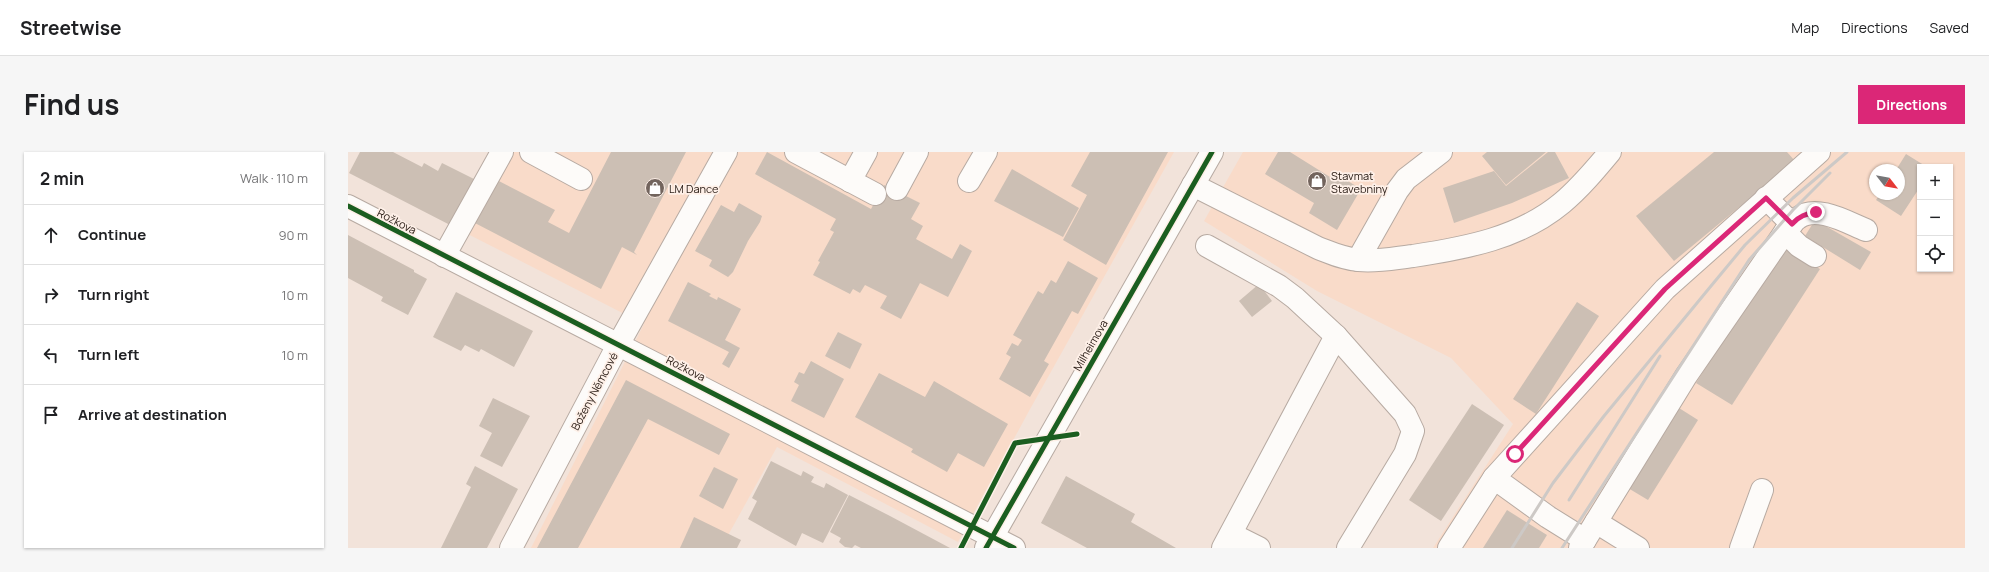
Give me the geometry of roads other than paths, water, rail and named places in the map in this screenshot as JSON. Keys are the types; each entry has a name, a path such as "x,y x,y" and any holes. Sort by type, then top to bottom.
{"street":[{"path":"444,256 502,152"},
{"path":"531,152 581,179"},
{"name":"Boženy Němcové","path":"511,548 618,345 726,152"},
{"path":"796,152 875,194"},
{"path":"850,181 866,152"},
{"path":"897,189 917,152"},
{"path":"970,181 986,152"},
{"name":"Milheimova","path":"989,542 1212,152"},
{"path":"1358,260 1397,190 1410,176 1441,152"},
{"path":"1193,184 1318,248 1338,256 1358,260 1377,261 1445,251 1490,241 1510,234 1535,222 1562,203 1585,181 1610,152"},
{"path":"1449,548 1494,478 1665,289 1819,152"},
{"path":"1766,198 1799,246 1815,256"},
{"name":"Rožkova","path":"348,206 618,345 989,542 1014,548"},
{"path":"1494,478 1548,517 1582,544 1686,376 1788,228 1798,217 1816,212 1866,230"},
{"path":"1208,246 1279,286 1295,298 1336,336 1405,414 1413,431 1405,454 1348,548"},
{"path":"1259,548 1227,541 1336,336"},
{"path":"1741,548 1762,490"},
{"path":"1596,522 1638,548"}],"railway":[{"path":"1512,548 1553,483 1604,416 1745,245 1793,198 1847,152"},
{"path":"1562,548 1749,260 1793,210 1830,173"},
{"path":"1569,500 1660,356"}],"place":[{"name":"Stavmat Stavebniny","path":"1317,181"},
{"name":"LM Dance","path":"655,188"}]}
